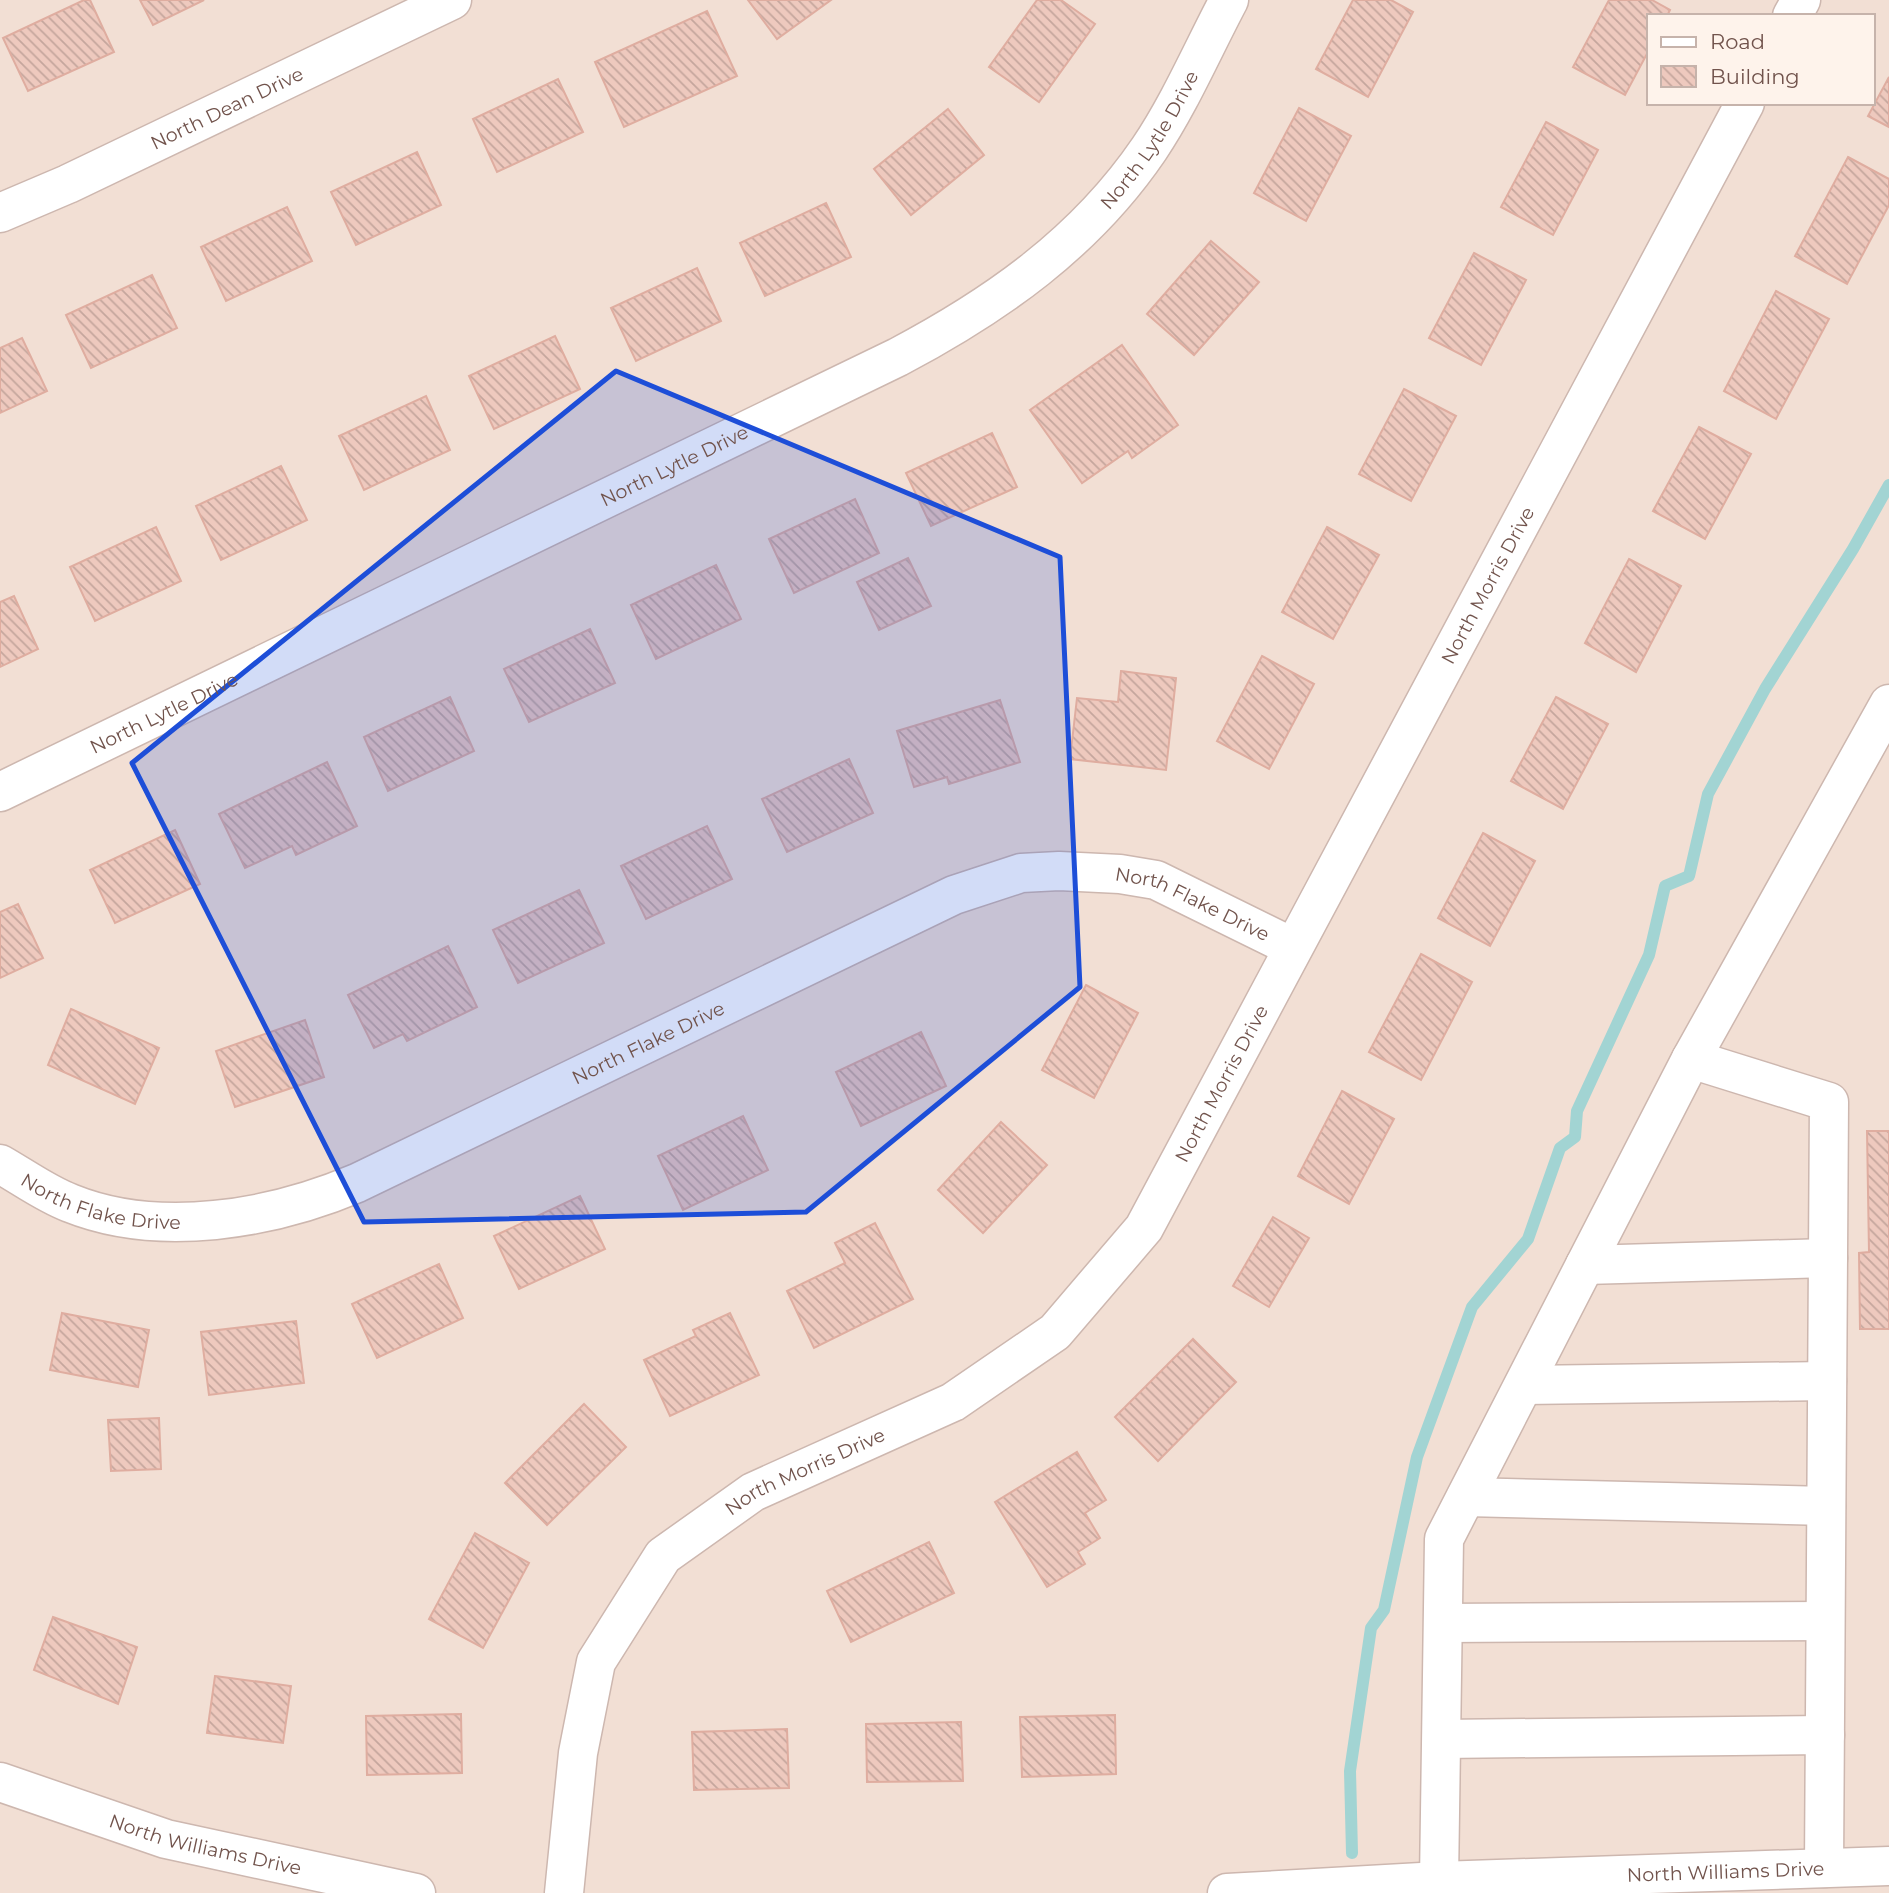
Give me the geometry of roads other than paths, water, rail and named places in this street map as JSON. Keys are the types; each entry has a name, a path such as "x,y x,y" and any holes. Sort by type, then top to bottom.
{"street":[{"name":"North Dean Drive","path":"0,213 68,184 452,0"},
{"name":"North Lytle Drive","path":"0,792 898,357 998,300 1048,261 1095,215 1149,149 1229,0"},
{"name":"North Morris Drive","path":"564,1893 578,1753 596,1662 663,1556 752,1492 953,1402 1055,1332 1144,1228 1744,105"},
{"path":"1440,1881 1444,1539 1691,1059 1889,704"},
{"name":"North Flake Drive","path":"0,1164 67,1202 124,1216 177,1222 258,1215 290,1208 357,1183 954,895 1021,873 1059,870 1120,874 1156,880 1292,947"},
{"path":"1691,1059 1829,1102 1824,1868"},
{"path":"1585,1265 1828,1258"},
{"path":"1524,1385 1827,1381"},
{"path":"1466,1497 1826,1506"},
{"path":"1444,1623 1825,1621"},
{"path":"1442,1739 1825,1735"},
{"name":"North Williams Drive","path":"0,1783 166,1839 416,1893"},
{"name":"North Williams Drive","path":"1227,1893 1440,1881 1889,1867"}],"waterway":[{"path":"1352,1853 1350,1771 1371,1628 1384,1610 1417,1457 1472,1307 1528,1239 1560,1148 1575,1137 1577,1111 1649,955 1665,886 1689,876 1708,794 1765,689 1853,549 1889,485"}]}
